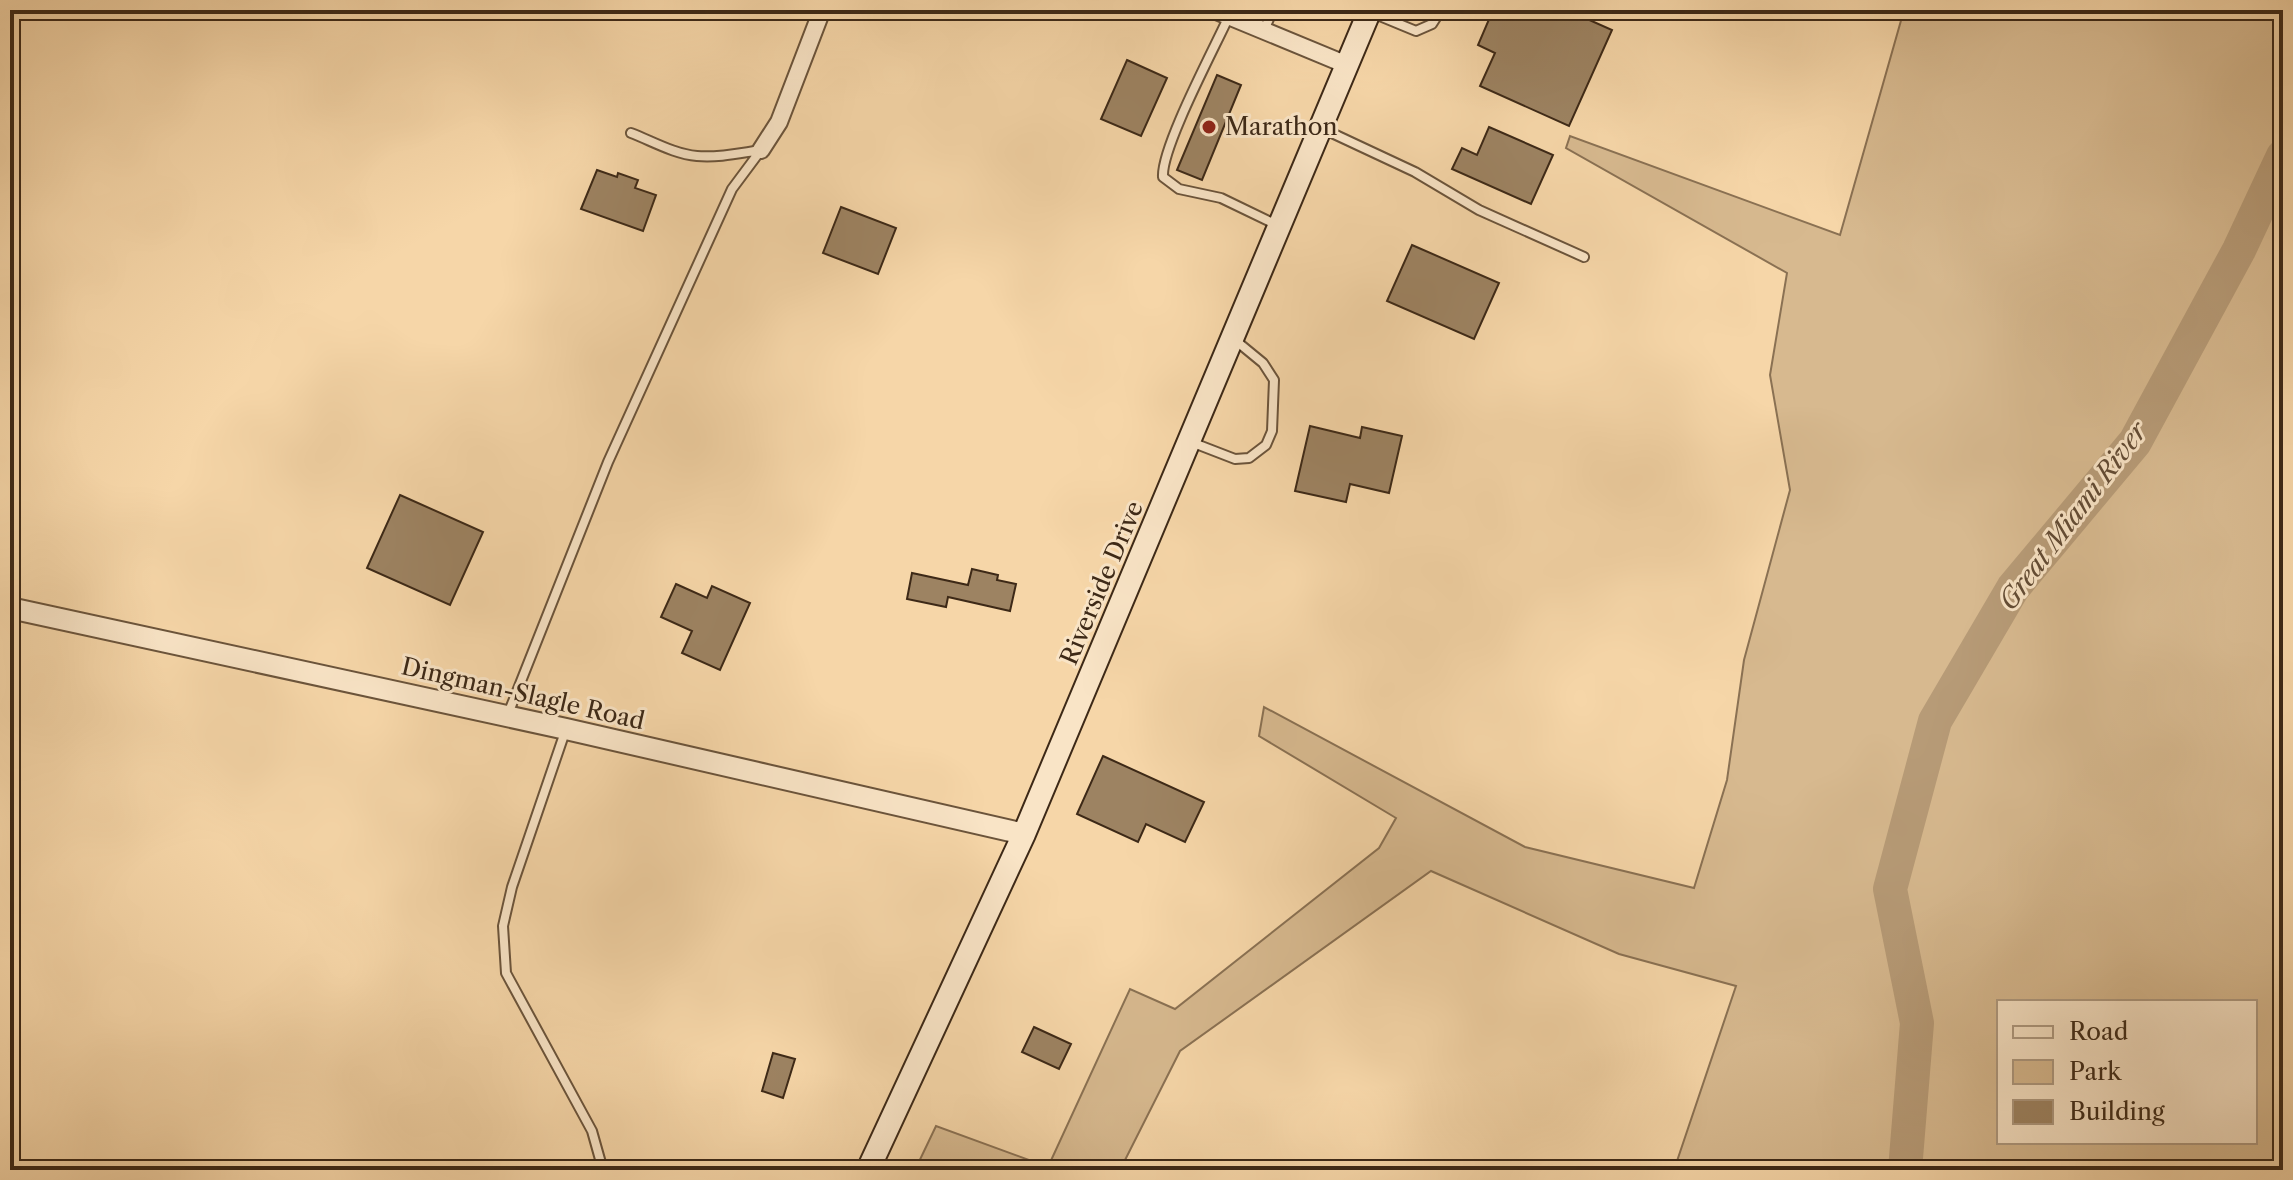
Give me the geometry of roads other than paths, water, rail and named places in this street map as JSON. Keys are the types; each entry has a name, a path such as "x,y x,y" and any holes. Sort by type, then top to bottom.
{"main road":[{"name":"Riverside Drive","path":"868,1170 1024,834 1370,11"}],"street":[{"path":"761,150 779,122 822,10"},
{"path":"1222,13 1347,65"},
{"name":"Dingman-Slagle Road","path":"10,608 566,729 1024,834"}],"lane":[{"path":"1264,30 1273,10"},
{"path":"1370,11 1416,31 1432,24 1441,10"},
{"path":"1222,13 1162,166 1163,177 1179,189 1221,198 1280,226"},
{"path":"1321,128 1415,172 1479,210 1584,257"},
{"path":"631,133 697,156 761,150"},
{"path":"507,717 608,462 732,189 761,150"},
{"path":"1190,442 1235,459 1249,458 1266,445 1273,418 1274,380 1263,363 1233,338"},
{"path":"566,729 512,887 503,926 506,973 592,1131 603,1170"}],"waterway":[{"name":"Great Miami River","path":"1905,1170 1917,1023 1890,889 1935,721 2013,588 2135,442 2239,250 2283,156"}],"place":[{"name":"Marathon","path":"1209,127"}]}
